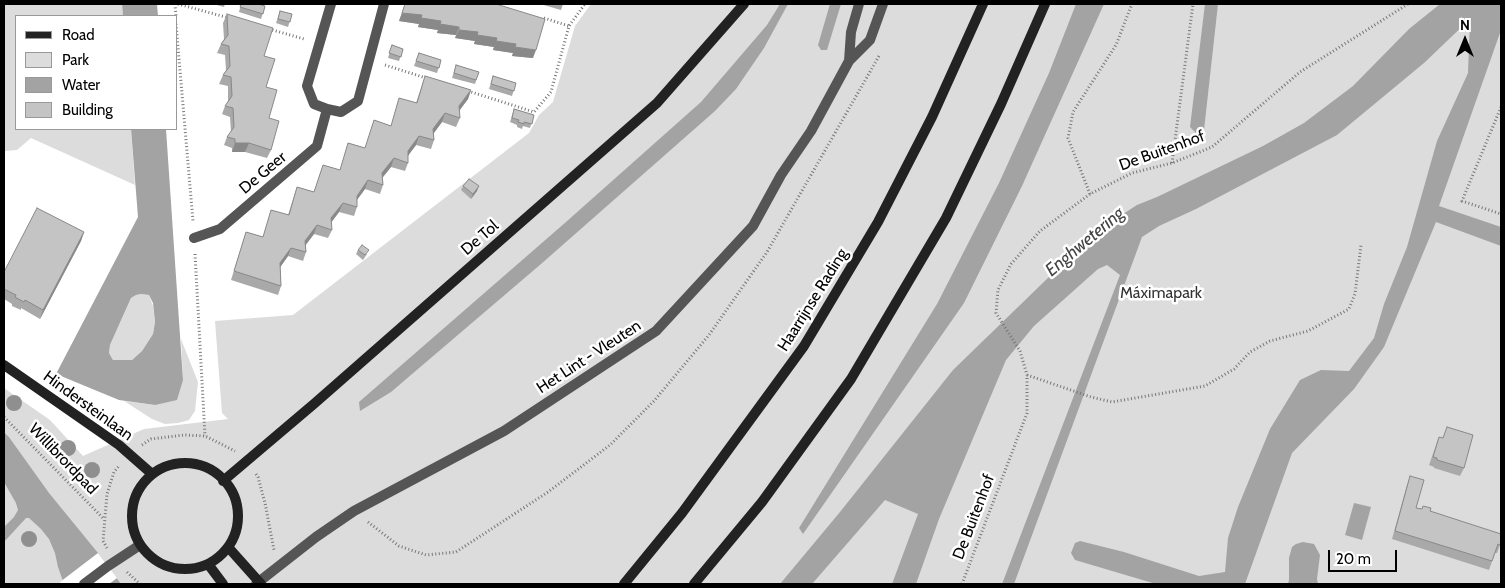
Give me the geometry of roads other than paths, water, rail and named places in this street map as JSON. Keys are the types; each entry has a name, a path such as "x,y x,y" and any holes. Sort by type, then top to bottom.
{"main road":[{"name":"De Tol","path":"223,481 315,403 657,103 744,4"},
{"name":"Haarrijnse Rading","path":"624,584 682,513 804,346 878,222 932,117 984,4"},
{"path":"694,584 762,502 851,379 946,218 1001,104 1044,4"},
{"name":"Hindersteinlaan","path":"4,366 119,445 152,474"},
{"path":"184,463 201,466 216,473 223,481 236,501 238,517 235,533 228,547 219,557 208,564 193,569 178,569 163,565 150,557 140,545 132,527 132,508 139,489 152,474 167,466 184,463"},
{"path":"228,547 259,583"},
{"path":"208,564 223,584"}],"street":[{"path":"331,4 307,86 314,104 341,112 358,101 384,4"},
{"name":"Het Lint - Vleuten","path":"849,61 851,32 859,4"},
{"name":"Het Lint - Vleuten","path":"259,583 316,537 354,510 504,430 656,331 752,226 781,175 812,131 849,61 870,40 883,4"},
{"name":"De Geer","path":"194,238 220,229 317,146 328,109"},
{"path":"84,584 140,545"}],"water":[{"path":"122,4 157,4 158,15 123,15"},
{"path":"780,4 788,4 764,48 736,89 715,111 541,264 391,392 360,411 359,402 701,102 767,25"},
{"path":"830,4 841,4 827,50 821,50 818,45"},
{"path":"1076,4 1104,4 1022,186 964,303 803,534 799,528 937,304 999,183 1049,73"},
{"path":"1205,4 1218,4 1204,130 1196,133 1190,127"},
{"path":"1440,4 1501,4 1501,30 1439,206 1501,227 1501,246 1436,222 1384,347 1354,389 1292,453 1245,584 1156,584 1075,560 1071,553 1075,543 1080,541 1124,552 1199,576 1225,572 1228,538 1238,507 1270,429 1300,380 1321,370 1349,371 1374,338 1384,304 1407,247 1437,141 1468,73 1470,19 1424,63 1337,135 1196,209 1159,226 1142,237 1014,584 1002,584 1120,275 1107,265 1098,269 1034,326 1006,360 939,519 916,584 892,584 918,514 885,500 812,584 780,584 953,370 1082,245 1137,205 1263,146 1304,123 1353,86 1409,29"},
{"path":"131,130 166,130 183,380 177,400 155,405 119,400 56,374 138,217","holes":["141,294 149,295 153,303 155,322 153,334 142,351 132,360 113,360 109,353 110,345 131,298"]},
{"path":"4,432 49,493 121,584 64,584 49,539 29,518 26,518 4,542 4,527 18,510 4,482"},
{"path":"1354,503 1371,507 1362,540 1345,535"},
{"path":"1303,542 1314,544 1320,555 1318,584 1288,584 1289,558 1292,547"}],"water label":[{"name":"Enghwetering","path":"1085,242"}],"park label":[{"name":"Máximapark","path":"1161,293"}]}
